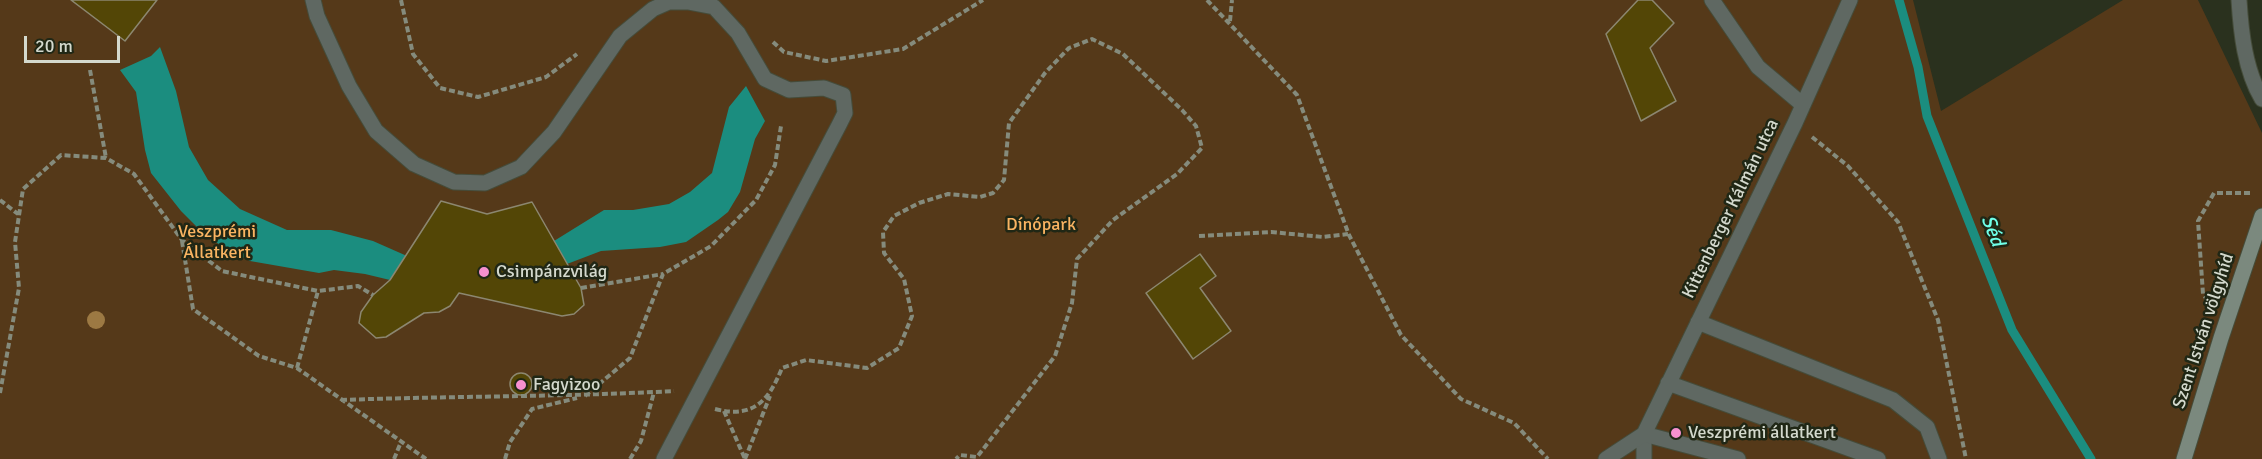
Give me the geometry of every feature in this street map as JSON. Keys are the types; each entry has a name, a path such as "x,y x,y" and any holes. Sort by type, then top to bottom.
{"main road":[{"name":"Szent István völgyhíd","path":"2184,459 2260,222"}],"street":[{"path":"313,0 317,16 350,86 376,131 414,164 454,182 485,183 521,167 554,132 620,36 653,9 669,2 688,2 714,7 738,33 765,79 789,90 824,88 843,95 845,113 664,459"},
{"path":"1712,0 1758,67 1803,105"},
{"name":"Kittenberger Kálmán utca","path":"1644,434 1795,123 1838,32 1850,0"},
{"path":"2239,0 2240,28 2255,87 2262,99"},
{"path":"1698,322 1893,400 1927,427 1939,459"},
{"path":"1668,383 1878,459"},
{"path":"1606,459 1644,434 1738,459"},
{"path":"1644,434 1644,459"}],"path":[{"path":"401,0 413,54 441,88 478,98 546,77 581,51"},
{"path":"767,37 784,52 826,61 903,50 983,0"},
{"path":"1207,0 1297,94 1349,235 1401,336 1461,399 1514,423 1548,459"},
{"path":"1230,22 1232,0"},
{"path":"745,459 782,368 806,360 867,368 899,348 912,316 904,279 884,253 883,232 894,216 919,203 948,194 980,197 993,193 1004,180 1009,123 1046,73 1069,48 1092,39 1123,54 1182,110 1196,126 1202,148 1177,174 1113,220 1077,259 1072,303 1055,356 977,457 960,455 956,459"},
{"path":"90,70 106,158"},
{"path":"1795,123 1848,166 1898,222 1938,320 1966,459"},
{"path":"581,288 663,274 711,246 756,200 775,165 781,126"},
{"path":"0,393 20,288 15,242 23,189 61,155 106,158 135,174 182,240 222,271 318,291 358,286 373,295"},
{"path":"2228,318 2217,315 2204,294 2198,221 2214,194 2262,193"},
{"path":"0,200 18,214"},
{"path":"1199,236 1271,232 1323,237 1349,235"},
{"path":"182,240 193,309 259,356 297,368 426,459"},
{"path":"505,459 510,442 532,409 585,396 630,358 663,274"},
{"path":"297,368 318,291"},
{"path":"341,400 452,396 585,396 681,391 696,400"},
{"path":"630,459 641,441 654,392"},
{"path":"745,459 724,411 749,410 771,394"},
{"path":"394,459 401,442"}],"green space":[{"path":"0,0 1913,0 1941,111 2123,0 2198,0 2262,133 2262,459 0,459"}],"water":[{"path":"160,47 176,91 189,147 208,180 240,209 287,230 331,230 373,241 407,256 390,280 334,270 319,273 250,261 208,238 181,211 151,173 136,92 120,70 151,56"},
{"path":"746,86 765,121 755,139 740,192 728,212 686,242 660,247 601,251 567,264 554,241 604,210 633,210 669,204 690,192 712,173 729,107"}],"building":[{"path":"71,0 157,0 125,41"},
{"path":"1638,0 1652,0 1674,23 1650,48 1676,101 1641,121 1606,34"},
{"name":"Csimpánzvilág","path":"441,201 487,214 532,202 581,288 584,305 574,314 562,316 459,293 450,306 439,312 424,313 386,337 376,338 359,323 361,312 373,295 390,280"},
{"path":"1200,254 1216,276 1200,288 1231,331 1193,359 1146,293"},
{"name":"Fagyizoo","path":"521,373 529,376 532,384 529,392 521,395 513,392 510,384 513,376"}],"waterway":[{"name":"Séd","path":"1899,0 1918,67 1927,116 2012,330 2091,459"}],"place":[{"name":"Csimpánzvilág","path":"484,272"},
{"name":"Fagyizoo","path":"521,385"},
{"name":"Veszprémi állatkert","path":"1676,433"}],"park label":[{"name":"Dínópark","path":"1041,225"},
{"name":"Veszprémi Állatkert","path":"217,242"}]}
